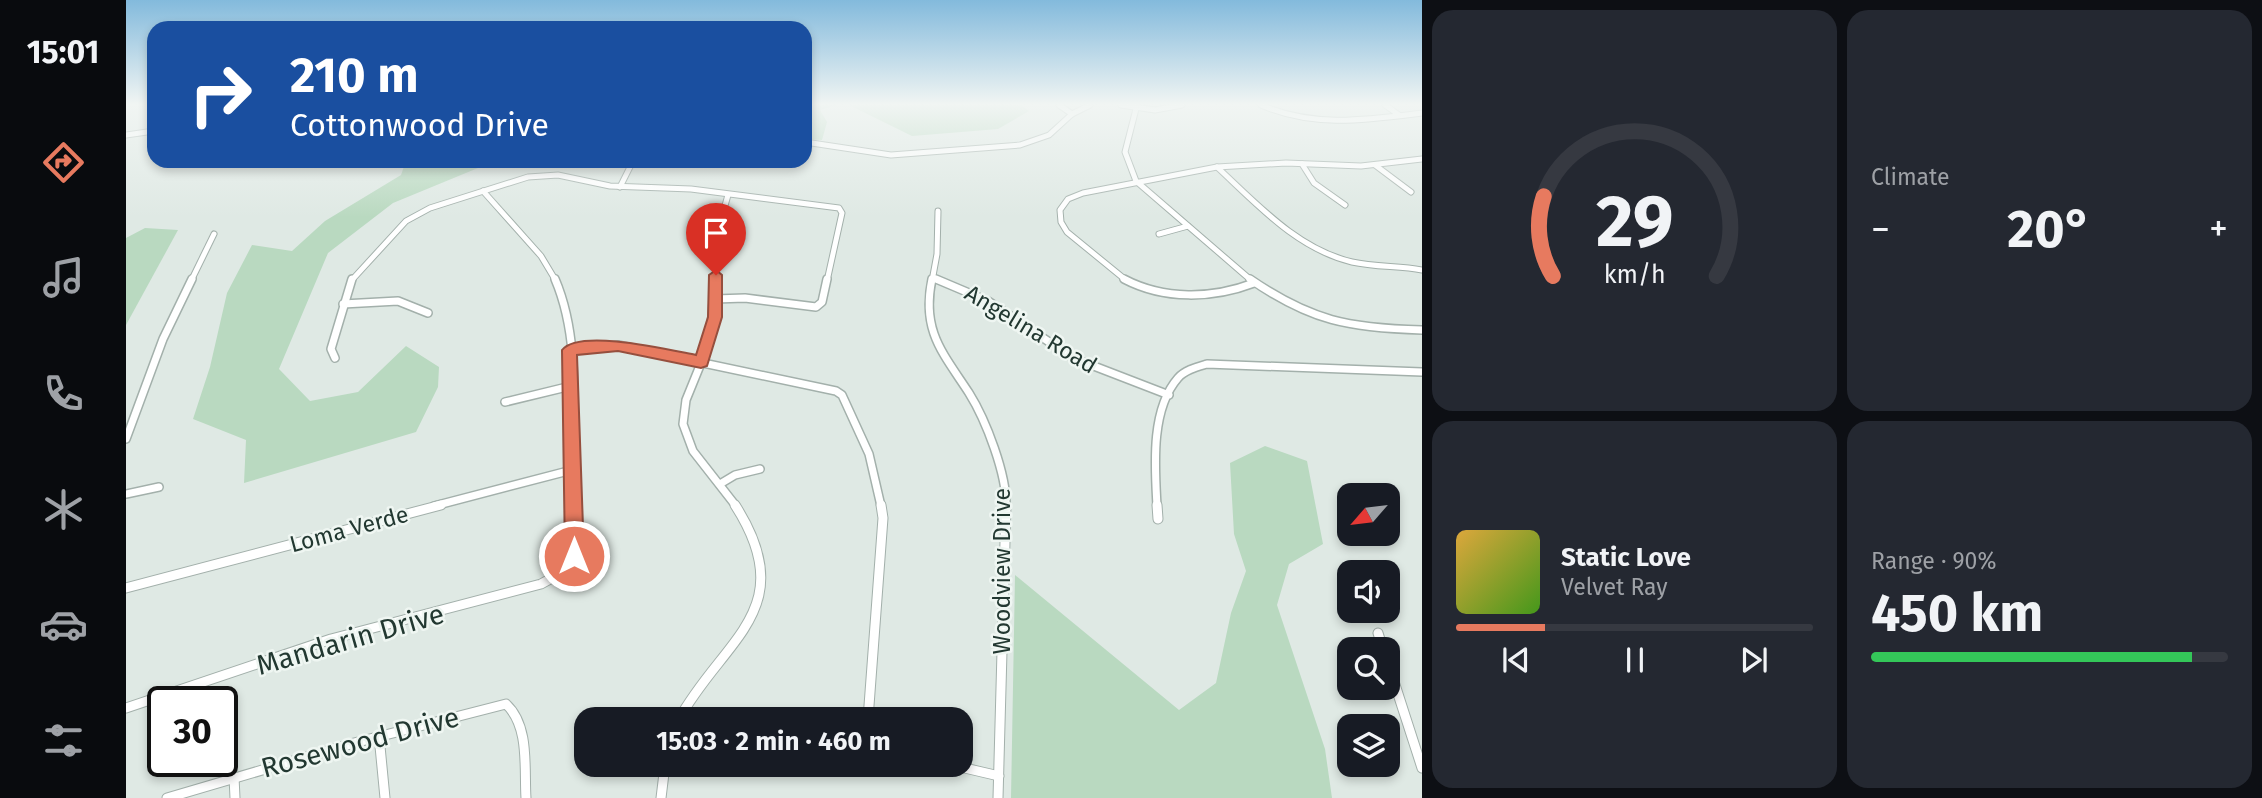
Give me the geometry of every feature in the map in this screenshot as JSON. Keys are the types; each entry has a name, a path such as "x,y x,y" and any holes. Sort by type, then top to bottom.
{"street":[{"path":"812,143 891,155 1028,142"},
{"path":"1126,142 1122,153 1125,165 1136,181 1254,283 1321,318 1365,328 1422,330"},
{"path":"1254,283 1216,294 1148,289 1117,275 1065,230 1059,215 1068,199 1136,181 1217,167 1375,165 1422,159"},
{"path":"1302,164 1314,183 1345,205"},
{"path":"1375,165 1411,192"},
{"path":"1217,167 1270,215 1322,251 1359,264 1422,270"},
{"path":"620,187 630,168"},
{"path":"335,358 331,349 343,304 356,272 405,221 430,208 528,177 558,175 620,187 691,189 834,206 842,213 822,302 816,307 757,299 715,299"},
{"path":"483,191 502,217 540,253 556,281 565,305 571,386 572,470"},
{"path":"687,707 706,679 733,653 751,620 757,599 760,559 748,521 696,454 686,437 682,412 709,344 715,299 716,227 728,195"},
{"name":"Woodview Drive","path":"938,211 937,254 929,293 933,335 940,353 971,396 1000,467 1006,497 998,798"},
{"path":"1159,234 1188,226"},
{"path":"126,439 163,339 214,234"},
{"name":"Angelina Road","path":"933,278 971,290 1072,357 1103,372 1169,395"},
{"path":"343,304 387,300 420,306 428,313"},
{"path":"569,350 618,345 836,391 842,395 865,436 880,493 883,517 883,554 869,707"},
{"path":"1158,519 1156,491 1160,411 1177,379 1187,371 1207,365 1422,372"},
{"path":"505,402 571,386"},
{"path":"720,484 735,475 760,469"},
{"name":"Mandarin Drive","path":"126,708 331,639 513,593 564,574 572,566 575,523 572,470"},
{"name":"Loma Verde","path":"126,588 572,470"},
{"path":"126,494 159,487"},
{"path":"1378,633 1379,637"},
{"path":"1400,699 1422,766"},
{"name":"Rosewood Drive","path":"238,776 506,704 514,708 520,721 526,798"},
{"path":"379,736 385,798"},
{"path":"973,770 999,776"},
{"path":"234,777 235,798"},
{"name":"Rosewood Drive","path":"167,798 234,777"},
{"path":"661,798 664,777"}],"green space":[{"path":"404,168 478,168 393,203 328,253 279,369 310,401 358,392 406,346 439,367 438,387 416,432 244,483 246,440 193,419 210,367 227,293 252,245 292,251 325,221 401,175"},
{"path":"145,228 178,230 126,325 126,238"},
{"path":"1265,446 1307,461 1323,544 1289,564 1277,605 1325,749 1332,798 1011,798 1015,575 1179,710 1216,683 1231,613 1246,571 1234,534 1230,463"}],"route":[{"path":"574,556 569,350 618,345 701,362 709,344 715,317 716,275"}]}
